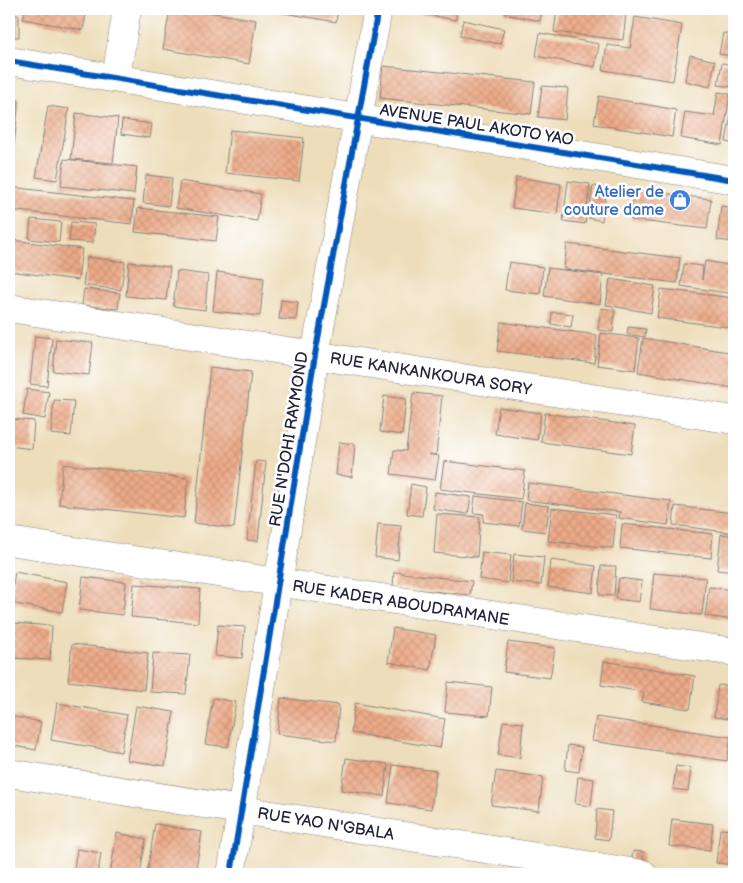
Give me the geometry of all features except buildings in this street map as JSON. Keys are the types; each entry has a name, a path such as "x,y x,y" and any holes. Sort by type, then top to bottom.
{"street":[{"path":"116,78 127,9"},
{"name":"RUE N'DOHI RAYMOND","path":"231,874 315,355 378,9"},
{"name":"AVENUE PAUL AKOTO YAO","path":"9,60 734,180"},
{"name":"RUE KANKANKOURA SORY","path":"9,308 734,420"},
{"name":"RUE KADER ABOUDRAMANE","path":"9,541 734,652"},
{"name":"RUE YAO N'GBALA","path":"9,773 643,874"}],"cycle path":[{"path":"231,874 315,355 378,9"},
{"path":"9,61 734,180"}],"place":[{"name":"Atelier de couture dame","path":"680,200"}]}
